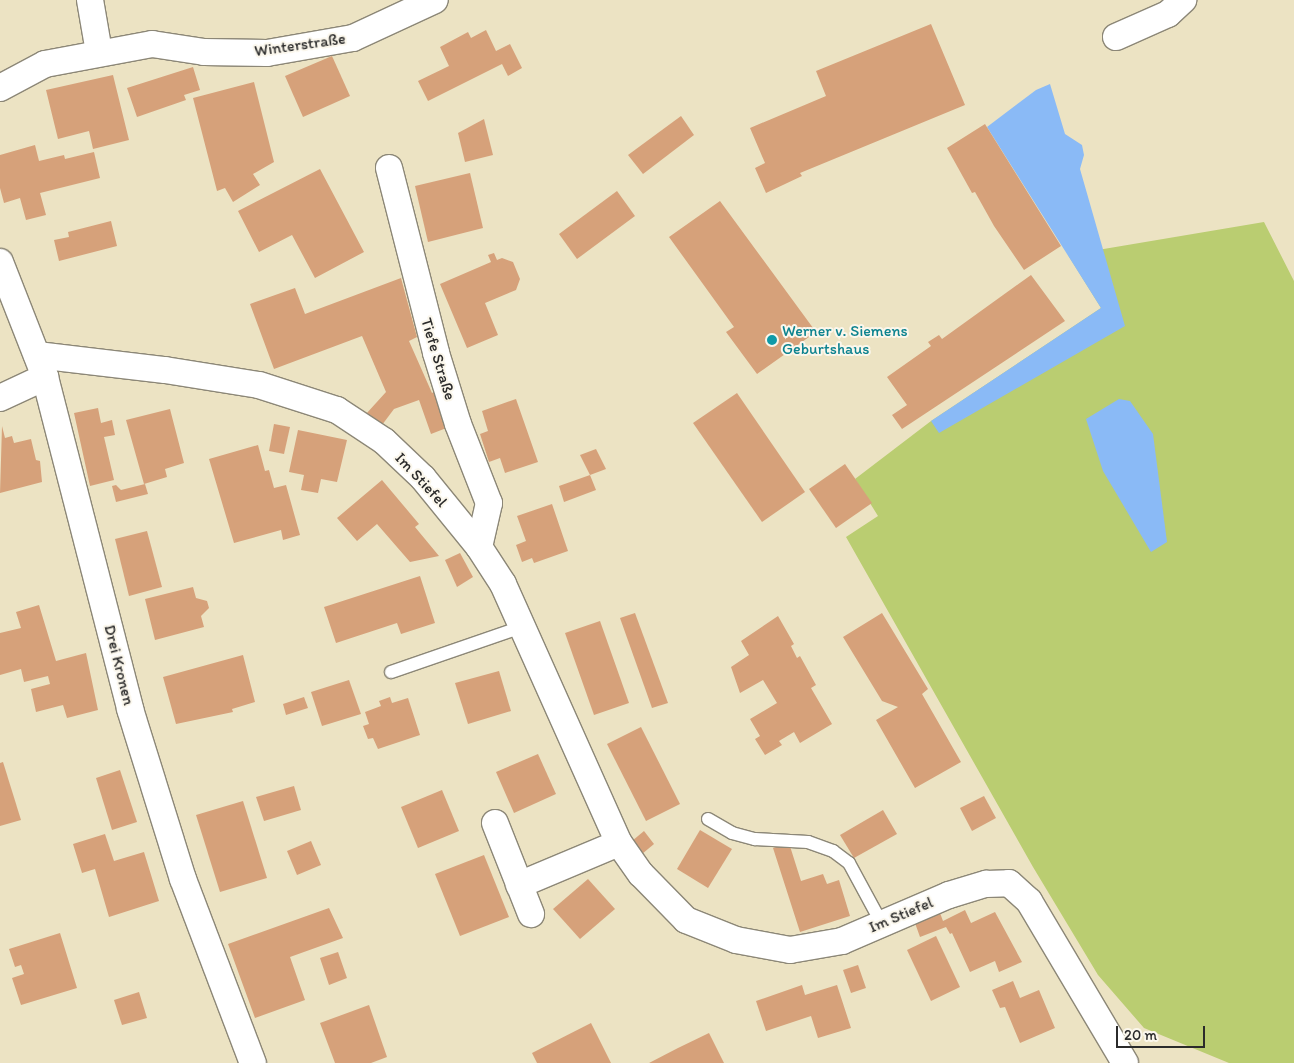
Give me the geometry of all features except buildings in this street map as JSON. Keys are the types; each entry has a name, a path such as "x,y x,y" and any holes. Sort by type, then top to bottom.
{"street":[{"path":"90,0 99,52"},
{"name":"Winterstraße","path":"0,88 45,64 99,52 152,44 204,52 267,53 353,38 435,0"},
{"path":"1116,37 1168,14 1179,1"},
{"name":"Tiefe Straße","path":"389,168 436,353 458,424 489,503 479,547"},
{"name":"Drei Kronen","path":"0,262 41,366 133,718 183,879 254,1063"},
{"path":"0,398 41,366"},
{"name":"Im Stiefel","path":"41,366 165,370 259,385 336,410 384,441 422,478 479,547 503,584 619,843 640,874 686,920 736,940 790,950 842,941 949,895 986,884 1009,884 1029,901 1125,1063"},
{"path":"495,823 531,914"},
{"path":"519,885 619,843"}],"lane":[{"path":"391,672 522,627"},
{"path":"708,819 744,836 808,842 841,856 849,863 882,924"}],"green space":[{"path":"1264,222 1294,281 1294,1063 1229,1063 1144,1028 1098,975 1033,867 846,537 878,516 855,479 931,421 1101,308 1068,255"}],"water":[{"path":"1050,84 1065,134 1082,145 1084,155 1080,169 1125,326 939,433 931,421 1101,308 987,127 1036,90"},
{"path":"1119,399 1130,401 1153,434 1167,542 1151,552 1103,471 1086,419"}],"place":[{"name":"Werner v. Siemens Geburtshaus","path":"772,340"}]}
